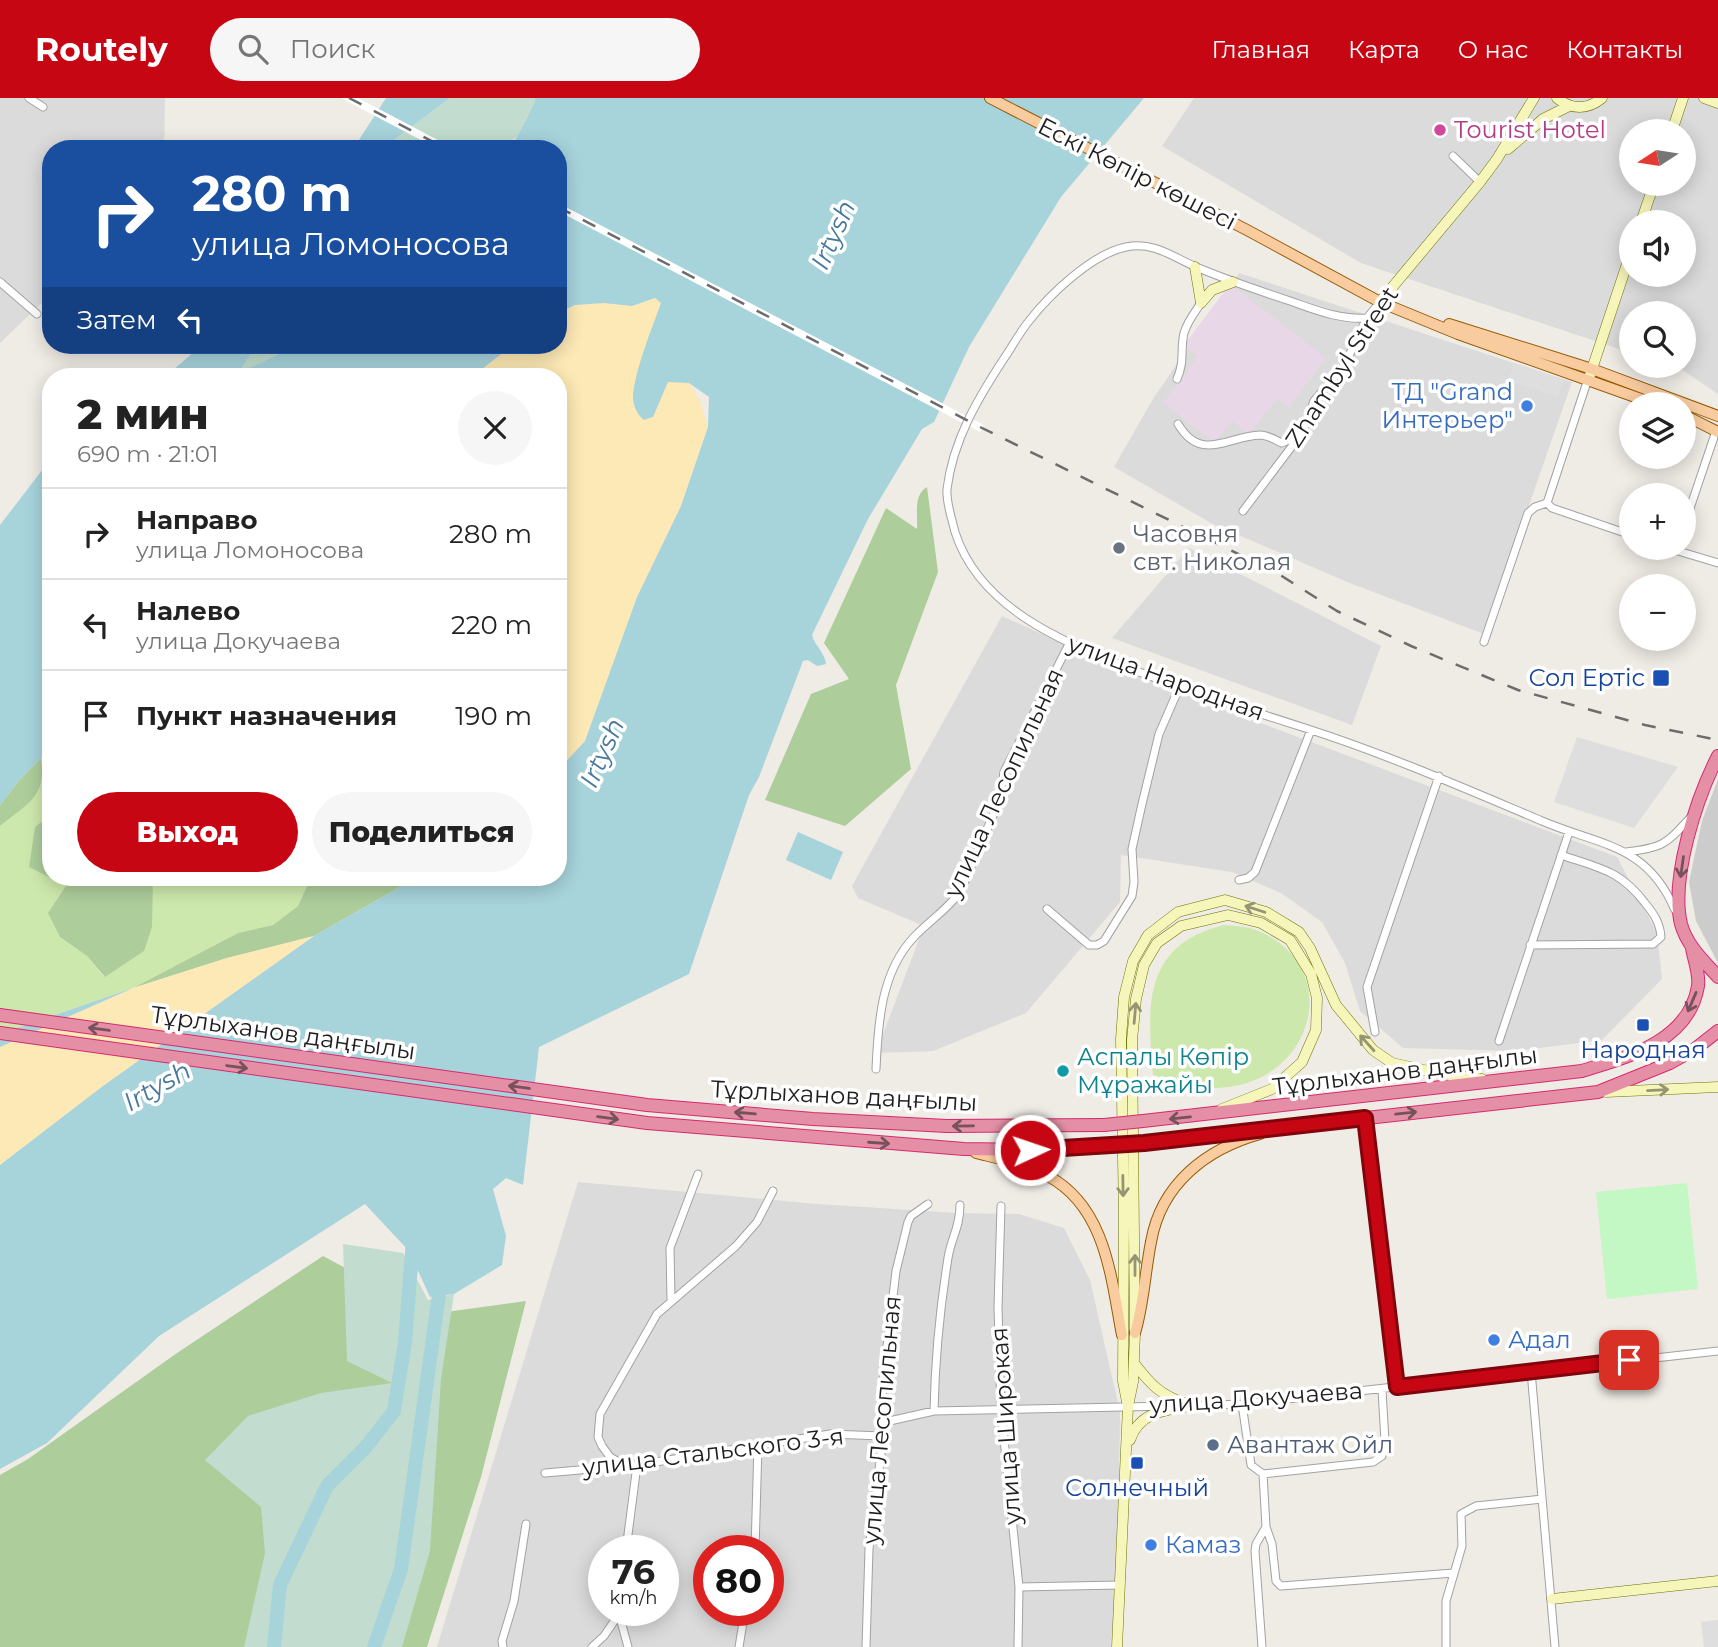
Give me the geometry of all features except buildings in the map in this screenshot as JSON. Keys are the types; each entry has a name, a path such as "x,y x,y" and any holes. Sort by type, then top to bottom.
{"highway":[{"path":"1718,756 1697,811 1682,864 1679,889 1681,924 1692,948 1718,977"},
{"name":"Тұрлыханов даңғылы","path":"0,1015 647,1105 813,1119 947,1126 1104,1125 1581,1071 1657,1044 1690,1010 1699,985 1692,948"},
{"name":"Тұрлыханов даңғылы","path":"0,1034 608,1119 964,1149 1030,1150 1144,1143 1598,1092 1670,1063 1695,1049 1718,1031"}],"main road":[{"name":"Ескі Көпір көшесі","path":"990,98 1247,230 1380,302 1458,334 1590,374"},
{"name":"Zhambyl Street","path":"1380,302 1497,159 1534,98"},
{"path":"1557,98 1569,106"},
{"name":"Zhambyl Street","path":"1497,159 1543,119 1569,106 1590,106 1602,98"},
{"path":"1676,119 1683,98"},
{"path":"1704,98 1718,103"},
{"path":"1195,267 1201,303"},
{"path":"1201,303 1212,290 1233,282"},
{"path":"1590,374 1619,287"},
{"path":"1590,374 1629,392"},
{"path":"1590,374 1718,416"},
{"path":"1696,421 1717,432"},
{"path":"1128,1406 1123,1381 1122,1335 1124,1216 1121,1039 1124,997 1133,961 1148,935 1178,912 1225,900 1266,912 1299,932 1310,948 1336,1005 1373,1050 1392,1063 1442,1074 1500,1081"},
{"path":"1118,1647 1128,1406 1133,1382 1135,1333 1132,1040 1136,999 1144,965 1157,943 1181,926 1228,915 1261,923 1290,940 1311,974 1317,998 1316,1030 1302,1062 1272,1089 1209,1115"},
{"path":"1598,1092 1718,1087"},
{"path":"1135,1333 1151,1239 1161,1209 1175,1185 1195,1165 1216,1151 1244,1139 1291,1126"},
{"path":"964,1149 1012,1162 1048,1176 1074,1194 1091,1218 1107,1256 1122,1335"},
{"path":"1134,1363 1150,1384 1167,1398 1190,1406"},
{"path":"1126,1454 1132,1432 1141,1421 1162,1410 1190,1406"},
{"path":"1552,1600 1718,1581"}],"street":[{"path":"29,98 43,107"},
{"path":"1453,156 1480,181"},
{"name":"улица Народная","path":"1367,318 1340,318 1233,282 1195,267 1160,248 1128,246 1101,256 1062,286 1029,321 962,429 947,494 961,550 978,577 1002,600 1027,621 1069,644 1179,688 1311,730 1439,776 1569,832 1626,852 1647,866 1660,880 1681,924"},
{"path":"0,282 37,314"},
{"name":"Zhambyl Street","path":"1244,511 1302,433 1314,401 1344,366 1367,318 1380,302"},
{"path":"1177,379 1183,365 1185,328 1201,303"},
{"path":"1547,503 1590,374"},
{"path":"1178,424 1186,435 1203,445 1259,435 1282,443 1291,441 1302,433"},
{"path":"1696,492 1717,432"},
{"path":"1547,503 1552,508 1619,531"},
{"path":"1483,642 1528,513 1547,503"},
{"path":"1696,556 1718,563"},
{"name":"улица Лесопильная","path":"876,1069 878,1023 893,967 905,947 952,903 960,892 1000,799 1004,772 1069,644"},
{"path":"1048,909 1089,945 1097,945 1104,941 1132,895 1132,849 1137,826 1159,734 1179,688"},
{"path":"1239,880 1248,878 1255,872 1311,730"},
{"path":"1376,1032 1367,987 1439,776"},
{"path":"1626,852 1652,849 1667,843 1697,811"},
{"path":"1499,1041 1569,832"},
{"path":"1531,945 1653,944 1661,937 1655,916 1633,887 1616,873 1561,855"},
{"path":"1365,1118 1397,1387"},
{"path":"671,1299 670,1248 698,1174"},
{"path":"624,1465 610,1457 602,1446 598,1437 600,1414 657,1314 671,1299 736,1246 757,1222 773,1191"},
{"name":"улица Лесопильная","path":"866,1647 869,1549 885,1422 882,1389 896,1271 902,1237 912,1216 928,1204"},
{"path":"934,1411 934,1378 948,1255 960,1223 960,1205"},
{"name":"улица Широкая","path":"1001,1206 998,1307 1001,1410 1019,1587 1018,1647"},
{"name":"улица Докучаева","path":"1128,1406 1242,1404 1718,1351"},
{"path":"1531,1371 1555,1647"},
{"path":"1242,1404 1251,1465 1263,1474 1373,1462 1379,1459 1385,1441 1382,1390"},
{"path":"885,1422 934,1411 1128,1406"},
{"name":"улица Стальского 3-я","path":"545,1473 637,1465 830,1434 882,1436"},
{"path":"755,1535 758,1445"},
{"path":"628,1535 637,1465"},
{"path":"1263,1474 1266,1527 1272,1544 1276,1581 1281,1586 1454,1573"},
{"path":"1446,1647 1446,1601 1462,1546 1461,1514 1476,1506 1542,1499"},
{"path":"503,1647 502,1641 514,1601 526,1524"},
{"path":"1262,1647 1255,1551 1266,1527"},
{"path":"1019,1587 1120,1585"},
{"path":"592,1647 610,1626"},
{"path":"623,1626 628,1647"},
{"path":"739,1647 742,1626"}],"shaded area":[{"path":"0,98 165,98 164,140 42,140 42,303 0,343"},
{"path":"1194,98 1718,98 1718,394 1694,378 1696,301 1619,301 1619,349 1361,263 1162,146"},
{"path":"1239,273 1572,382 1484,634 1347,582 1211,523 1114,467 1153,399"},
{"path":"1230,284 1326,358 1289,407 1277,398 1249,434 1232,421 1215,443 1163,403 1198,356 1184,345"},
{"path":"1514,363 1564,380 1558,397 1508,380"},
{"path":"1189,548 1381,646 1352,725 1112,638"},
{"path":"1002,616 1128,673 1617,857 1657,933 1662,979 1602,1040 1517,1051 1403,1048 1360,1011 1345,963 1322,922 1281,893 1232,872 1121,855 1120,902 1026,1013 933,1051 876,1053 924,926 858,898 852,886"},
{"path":"1577,737 1678,767 1634,828 1554,802"},
{"path":"1718,779 1718,963 1696,921 1689,882 1702,821"},
{"path":"578,1182 817,1204 956,1213 1019,1214 1064,1228 1090,1280 1120,1412 1118,1557 1111,1647 437,1647"},
{"path":"1718,1620 1718,1647 1704,1647 1701,1622"}],"green space":[{"path":"450,98 535,98 517,137 512,140 394,140"},
{"path":"250,354 278,354 249,368 240,368"},
{"path":"927,487 938,572 896,685 911,769 845,826 765,800 811,694 849,679 824,643 886,508 917,529 918,500"},
{"path":"41,758 41,782 38,791 26,805 0,826 0,805"},
{"path":"42,770 42,821 35,827 29,867 42,874 42,886 67,886 60,937 87,956 104,977 152,892 152,886 307,886 298,906 273,925 238,933 133,988 0,1034 0,826 32,798 41,781"},
{"path":"42,821 42,874 29,867 35,827"},
{"path":"66,886 153,886 152,927 144,951 105,977 87,956 60,937 48,913"},
{"path":"307,886 402,886 314,936 227,958 133,988 238,933 273,925 298,906"},
{"path":"1224,925 1256,930 1284,947 1302,970 1309,995 1307,1022 1296,1047 1276,1068 1250,1082 1208,1088 1153,1075 1151,1002 1164,963 1178,947 1197,934"},
{"path":"1687,1183 1698,1289 1607,1299 1596,1192"},
{"path":"343,1244 403,1253 428,1300 454,1294 441,1379 430,1551 402,1647 244,1647 265,1553 261,1507 205,1460 248,1416 321,1393 392,1383 347,1361"},
{"path":"323,1256 431,1314 526,1301 481,1477 427,1647 0,1647 0,1475 28,1459 177,1353"}],"sand":[{"path":"655,298 661,303 644,352 633,396 637,414 668,382 689,383 700,401 708,427 681,506 637,597 585,741 567,760 567,368 483,368 501,354 567,354 567,309 575,305 604,303 632,306"},
{"path":"314,936 103,1086 0,1165 0,1047 133,988 227,958"}],"water":[{"path":"386,98 450,98 394,140 359,140"},
{"name":"Irtysh","path":"535,98 1144,98 1061,197 969,347 934,422 922,429 868,519 812,635 826,664 817,666 808,660 803,661 759,777 749,795 689,974 539,1047 523,1185 506,1178 493,1189 506,1236 502,1265 454,1294 430,1297 409,1251 365,1204 159,1336 47,1443 0,1469 0,1165 103,1086 314,936 402,886 567,886 567,760 585,741 637,597 681,506 708,427 709,397 689,383 668,382 653,417 644,420 637,412 633,400 634,386 661,303 655,298 632,306 604,303 575,305 567,309 567,140 515,140"},
{"path":"192,354 251,354 241,368 175,368"},
{"path":"278,354 501,354 483,368 249,368"},
{"path":"42,470 42,757 0,805 0,525"},
{"path":"798,832 843,852 831,880 786,860"},
{"path":"133,988 0,1047 0,1034"}],"pier":[{"path":"341,98 358,98 438,140 421,140"},
{"path":"567,208 984,425 980,432 567,216"}],"waterway":[{"path":"274,1647 280,1585 327,1486 365,1448 394,1411 405,1342 413,1239"},
{"path":"374,1647 401,1569 441,1280"}],"railway":[{"path":"349,98 430,140"},
{"path":"567,212 982,428 1277,573 1337,611 1411,646 1518,690 1645,725 1718,740"}],"place":[{"name":"Tourist Hotel","path":"1440,130"},
{"name":"ТД \"Grand Интерьер\"","path":"1527,406"},
{"name":"Часовня свт. Николая","path":"1119,548"},
{"name":"Сол Ертіс","path":"1661,678"},
{"name":"Народная","path":"1643,1025"},
{"name":"Аспалы Көпір Мұражайы","path":"1063,1071"},
{"name":"Адал","path":"1494,1340"},
{"name":"Авантаж Ойл","path":"1213,1445"},
{"name":"Солнечный","path":"1137,1463"},
{"name":"Камаз","path":"1151,1545"}],"route":[{"path":"1030,1150 1144,1143 1365,1118 1397,1387 1629,1360"}]}
